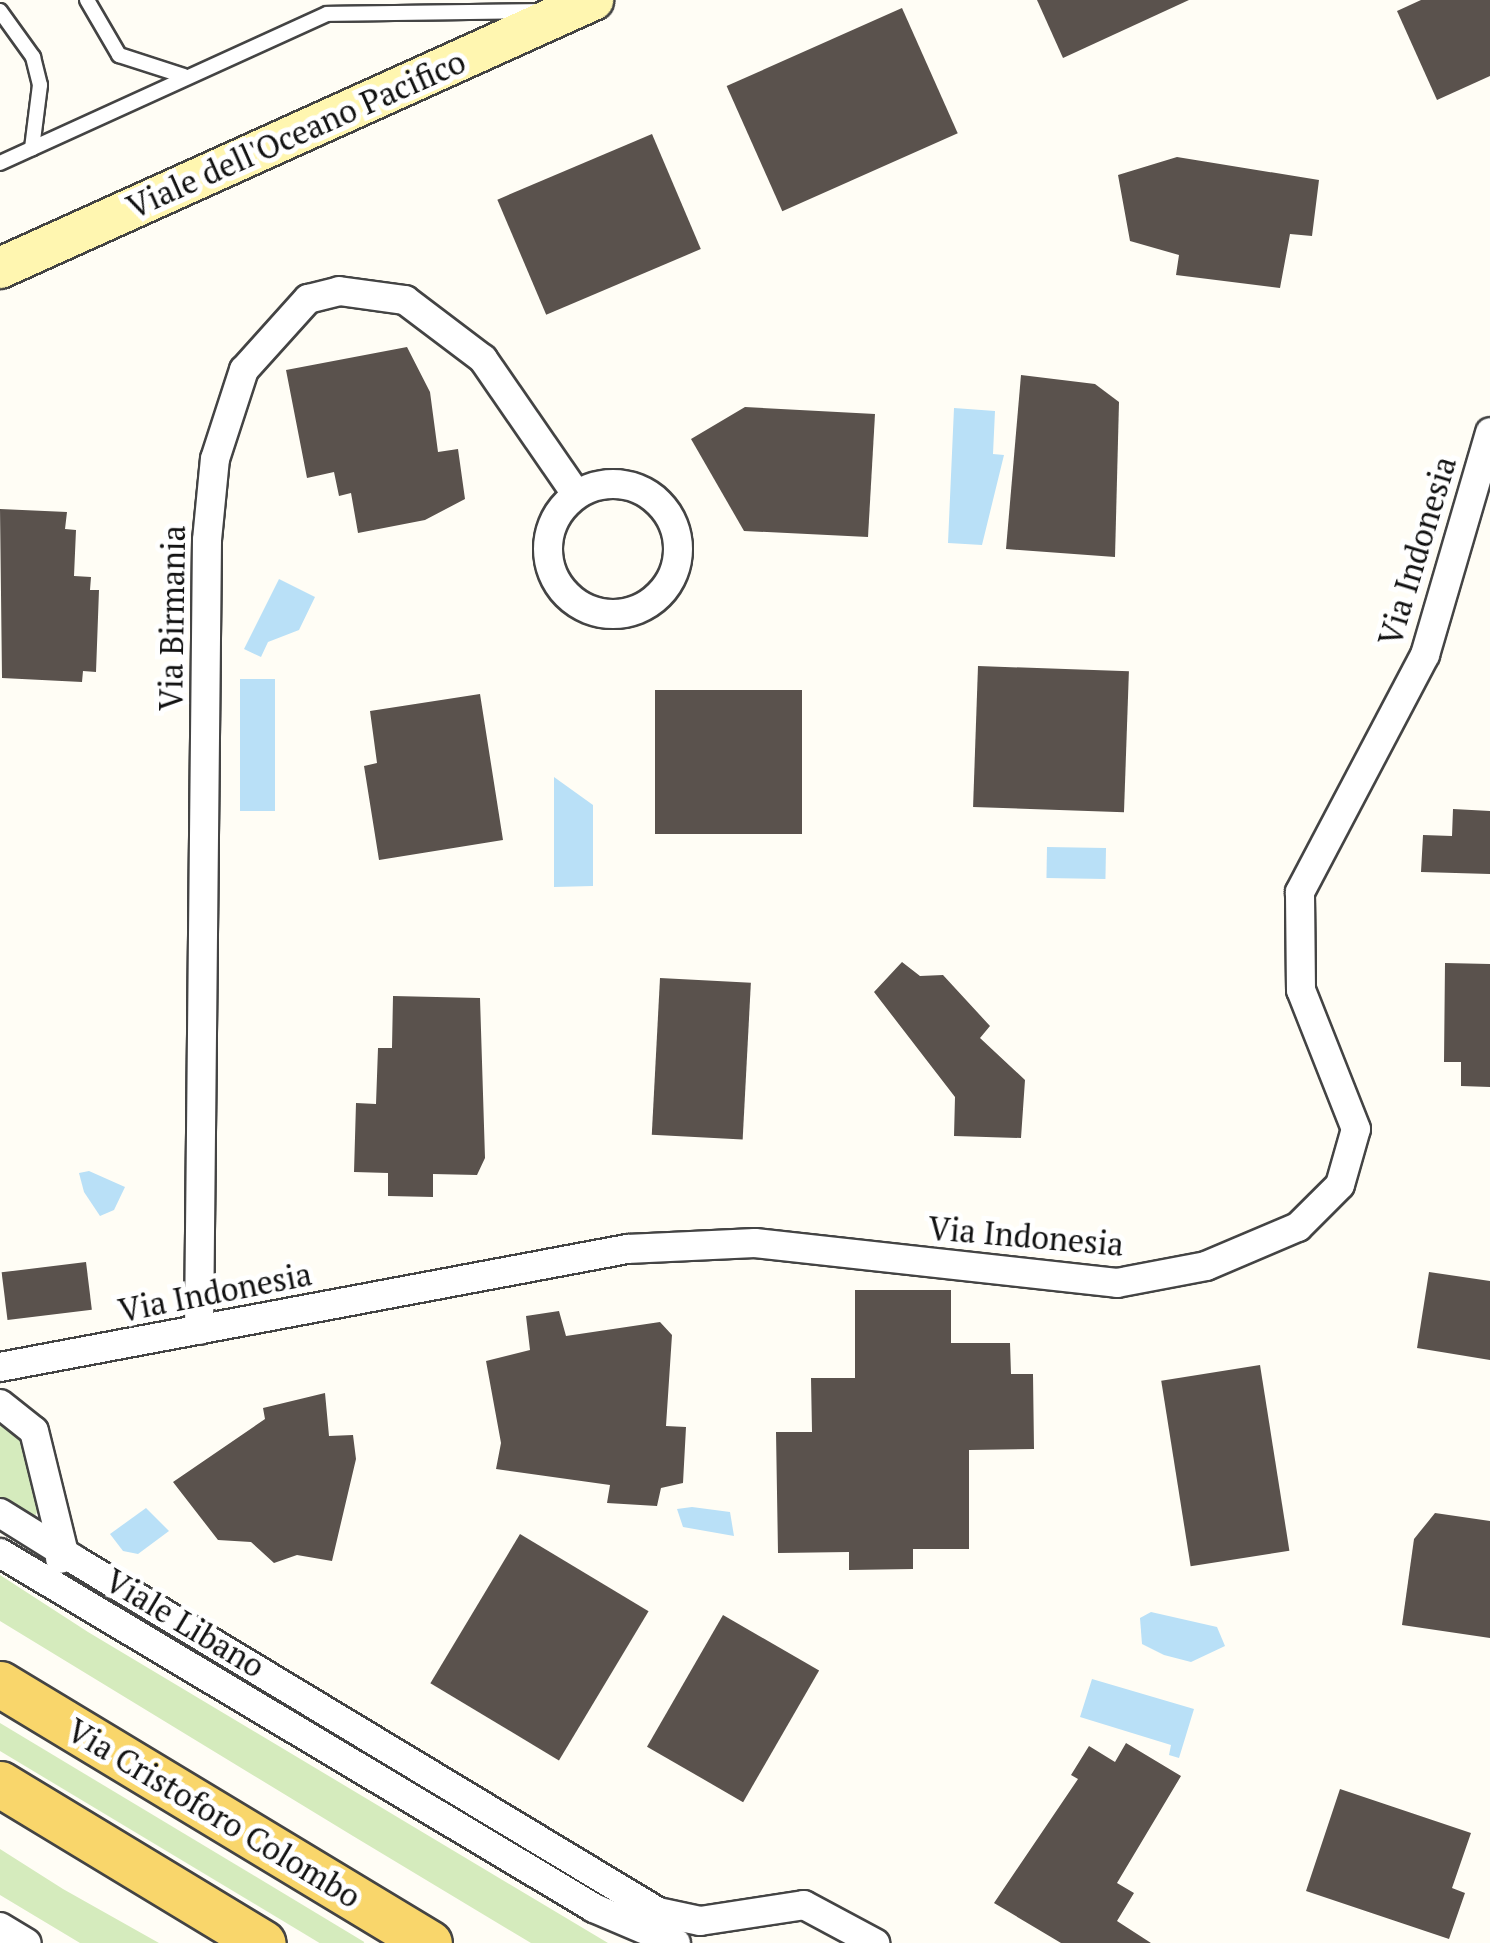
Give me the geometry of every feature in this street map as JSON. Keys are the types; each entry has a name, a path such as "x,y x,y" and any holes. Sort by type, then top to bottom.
{"main road":[{"name":"Viale dell'Oceano Pacifico","path":"0,268 580,6"},
{"name":"Via Cristoforo Colombo","path":"0,1684 429,1943"},
{"path":"0,1784 263,1943"}],"street":[{"name":"Via Birmania","path":"200,1330 208,522 220,436 244,370 308,299 339,291 404,300 483,359 576,494"},
{"name":"Via Indonesia","path":"0,1367 663,1245 790,1246 1117,1283 1206,1266 1298,1226 1340,1185 1356,1129 1301,990 1300,892 1425,655 1490,432"},
{"path":"616,483 656,498 669,514 678,556 644,606 602,614 581,606 551,574 550,529 576,494 616,483"},
{"path":"0,1404 34,1431 64,1553 46,1580"},
{"name":"Viale Libano","path":"0,1513 354,1730 526,1850 612,1918 676,1943"},
{"name":"Viale Libano","path":"0,1553 338,1755 668,1916 714,1920 804,1906 875,1943"},
{"path":"290,1726 305,1700"},
{"path":"338,1755 354,1730"},
{"path":"0,1926 27,1943"}],"lane":[{"path":"87,0 119,55 190,76"},
{"path":"0,162 340,12 580,6"},
{"path":"0,11 33,57 32,148"}],"green space":[{"path":"0,1425 24,1442 40,1506 34,1518 0,1501"},
{"path":"0,1575 88,1632 608,1943 531,1943 353,1836 0,1621"},
{"path":"0,1723 364,1942 320,1943 0,1751"},
{"path":"0,1849 159,1943 80,1943 0,1895"}],"water":[{"path":"954,408 995,411 993,454 1004,455 982,545 948,543"},
{"path":"279,579 315,597 299,630 268,642 261,657 244,649"},
{"path":"240,679 275,679 275,811 240,811"},
{"path":"554,777 593,805 593,886 554,887"},
{"path":"1047,847 1106,848 1105,879 1046,878"},
{"path":"89,1171 125,1187 114,1210 100,1216 84,1192 79,1173"},
{"path":"146,1508 169,1531 138,1554 123,1551 110,1534"},
{"path":"677,1509 730,1512 734,1536 683,1527"},
{"path":"1151,1612 1217,1627 1225,1646 1191,1662 1164,1655 1142,1644 1140,1618"},
{"path":"1092,1679 1194,1709 1179,1758 1169,1755 1171,1745 1080,1717"}],"building":[{"path":"1037,0 1189,0 1063,58"},
{"path":"1421,0 1490,0 1490,76 1437,100 1397,11"},
{"path":"902,8 958,133 782,211 727,86"},
{"path":"652,134 701,249 546,315 497,200"},
{"path":"1177,157 1319,180 1312,236 1290,234 1280,288 1176,275 1179,255 1130,241 1118,175"},
{"path":"407,347 430,392 438,452 458,449 465,499 425,520 358,533 351,493 339,496 334,472 307,478 286,370"},
{"path":"1021,375 1095,384 1119,402 1115,557 1006,549"},
{"path":"745,407 875,414 868,537 744,531 691,439"},
{"path":"0,509 67,512 65,529 76,530 74,576 91,577 90,590 99,590 96,672 83,671 82,682 2,678"},
{"path":"978,666 1129,671 1124,812 973,807"},
{"path":"655,690 802,690 802,834 655,834"},
{"path":"480,694 503,840 379,860 364,766 377,763 370,711"},
{"path":"1453,809 1490,811 1490,874 1421,872 1423,835 1452,836"},
{"path":"902,962 920,976 943,975 990,1026 980,1038 1025,1080 1021,1138 954,1136 955,1097 874,992"},
{"path":"1445,963 1490,964 1490,1087 1461,1086 1461,1062 1444,1062"},
{"path":"660,978 751,983 743,1140 652,1135"},
{"path":"393,996 480,998 485,1158 477,1175 433,1174 433,1197 388,1196 388,1173 354,1172 356,1103 376,1104 378,1048 392,1048"},
{"path":"86,1262 92,1310 7,1320 2,1272"},
{"path":"1429,1272 1490,1281 1490,1360 1417,1348"},
{"path":"855,1290 951,1290 951,1343 1010,1343 1011,1374 1033,1374 1034,1449 969,1450 969,1549 913,1549 913,1569 849,1570 849,1552 778,1553 776,1432 812,1432 811,1378 855,1378"},
{"path":"559,1311 566,1336 660,1322 672,1335 666,1426 686,1427 683,1483 661,1488 657,1506 607,1503 610,1485 496,1469 501,1443 486,1361 530,1350 526,1316"},
{"path":"1260,1365 1289,1551 1191,1566 1161,1381"},
{"path":"325,1393 329,1436 353,1435 356,1459 332,1561 297,1555 274,1563 251,1542 218,1540 173,1482 265,1419 263,1408"},
{"path":"1435,1513 1490,1521 1490,1638 1402,1625 1414,1539"},
{"path":"520,1534 649,1611 559,1760 430,1683"},
{"path":"723,1615 819,1670 743,1802 647,1747"},
{"path":"1126,1743 1181,1776 1117,1883 1134,1893 1117,1921 1151,1943 1061,1943 994,1903 1078,1779 1071,1775 1089,1746 1115,1762"},
{"path":"1340,1789 1471,1833 1452,1888 1465,1893 1449,1939 1306,1891"}]}
